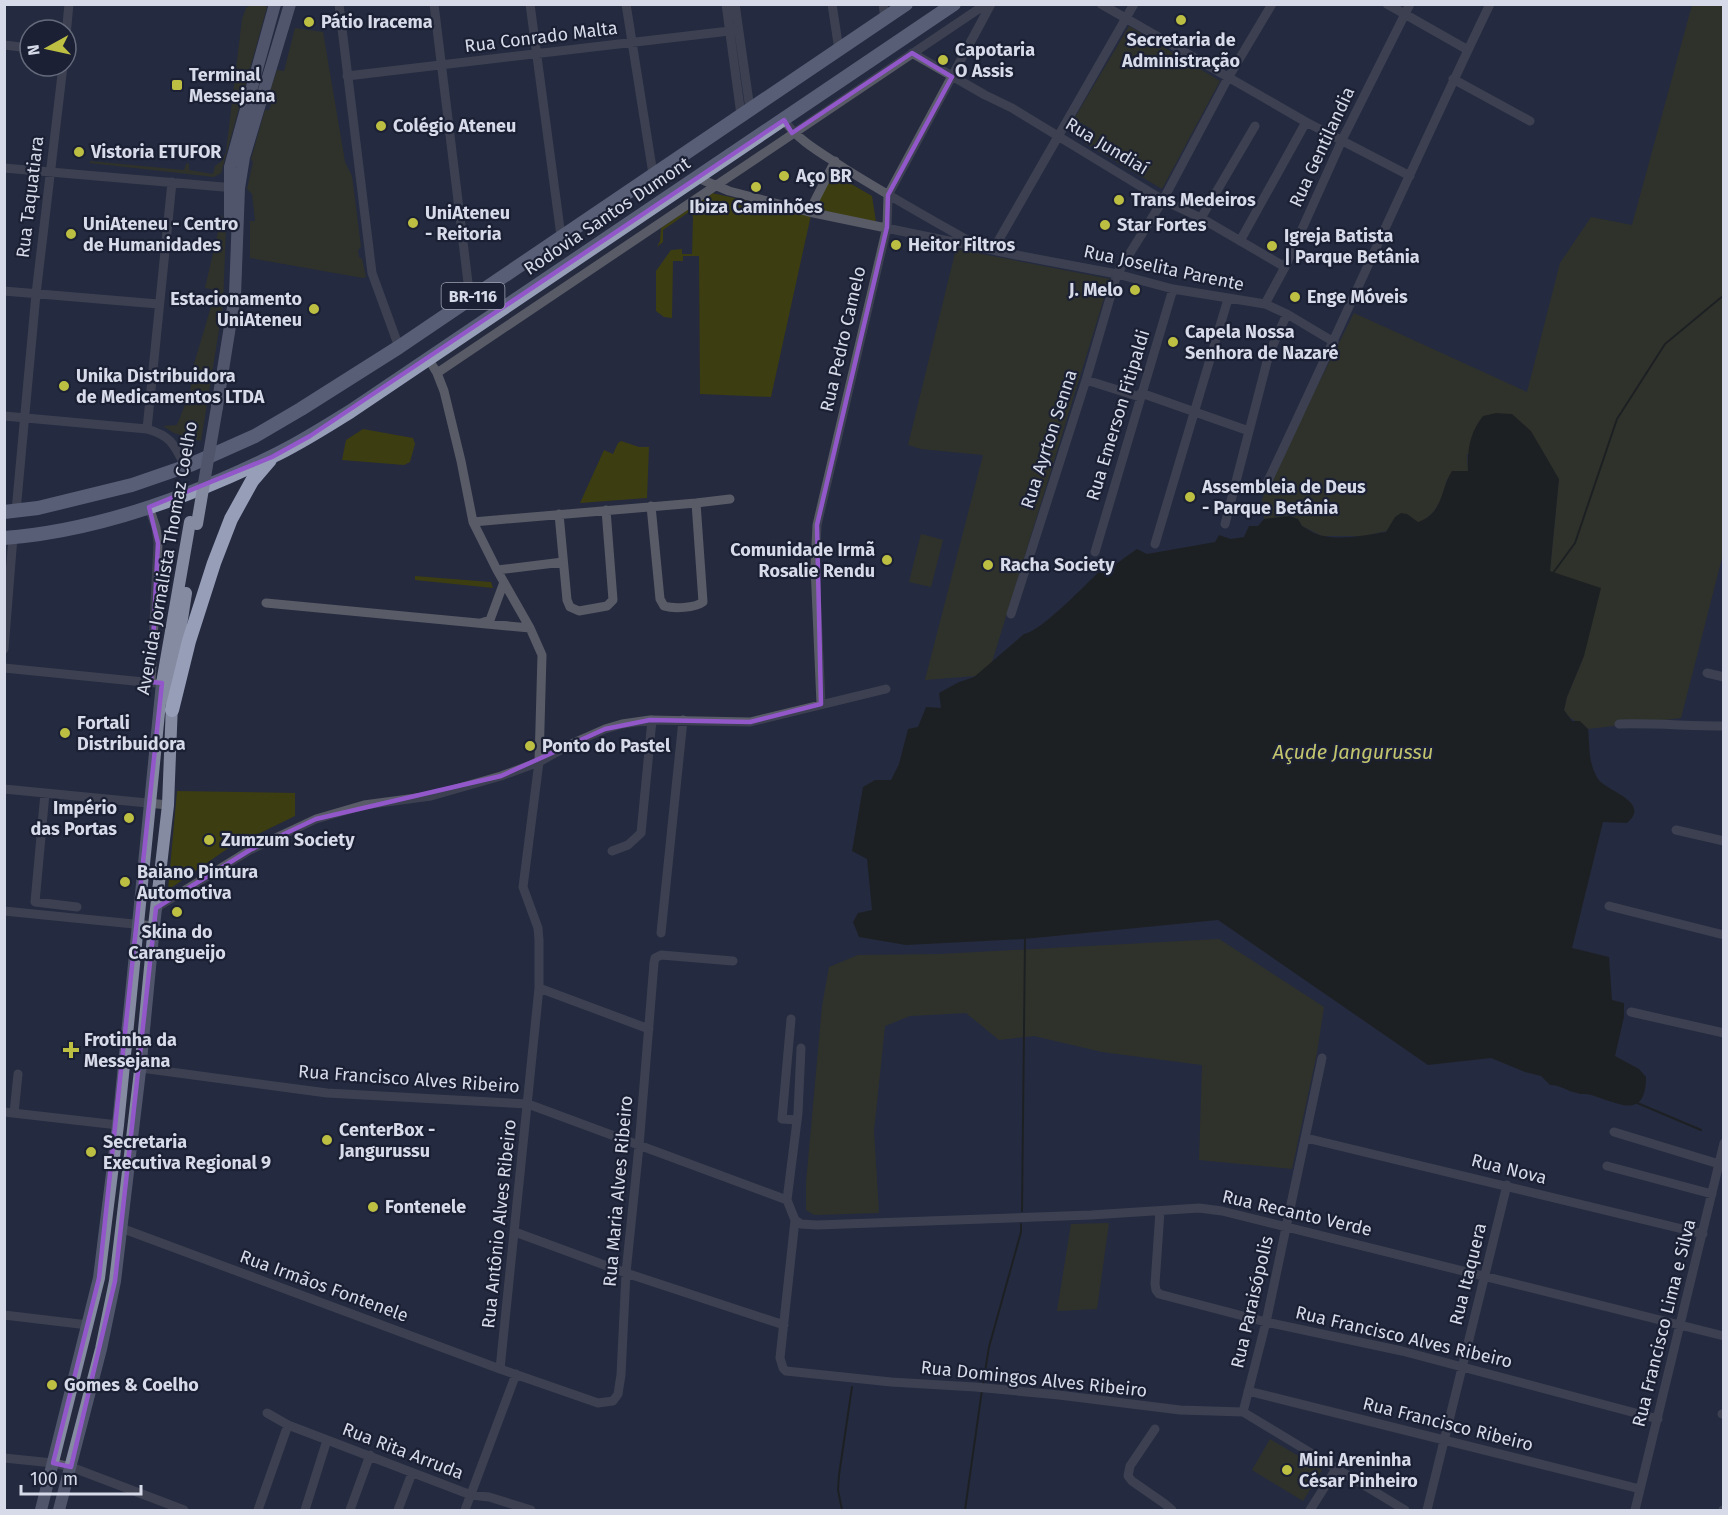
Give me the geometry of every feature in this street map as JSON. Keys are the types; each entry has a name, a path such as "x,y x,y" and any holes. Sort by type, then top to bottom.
{"highway":[{"name":"Rodovia Santos Dumont","path":"10,512 38,508 132,485 255,436 399,346 906,4"},
{"name":"Rodovia Santos Dumont","path":"9,538 68,528 149,507 203,487 272,457 351,411 954,4"},
{"path":"172,710 189,641 231,519 252,481 272,457"}],"main road":[{"name":"Avenida Jornalista Thomaz Coelho","path":"234,188 230,167 275,4"},
{"name":"Avenida Jornalista Thomaz Coelho","path":"59,1510 115,1281 141,1068 168,805 177,649 229,290 234,188 290,4"},
{"name":"Avenida Jornalista Thomaz Coelho","path":"41,1510 99,1278 118,1125 138,924 157,683 194,523"},
{"path":"108,1207 124,1209"},
{"path":"99,1278 115,1281"}],"street":[{"path":"339,4 372,273 399,346"},
{"path":"434,4 470,298"},
{"path":"530,4 561,236"},
{"path":"626,4 653,174"},
{"path":"726,4 734,31 745,112"},
{"path":"734,31 735,4"},
{"path":"832,4 838,50"},
{"path":"882,4 885,19"},
{"path":"437,373 986,4"},
{"name":"Rua Pedro Camelo","path":"821,704 815,566 817,525 887,227 888,195 991,4"},
{"path":"1101,4 1306,122 1410,176"},
{"path":"993,250 1134,4"},
{"name":"Rua Ayrton Senna","path":"1011,614 1086,380 1117,274 1163,200 1228,78 1272,4"},
{"path":"1387,4 1468,50"},
{"name":"Rua Gentilandia","path":"1265,304 1285,267 1342,140 1410,4"},
{"path":"1266,485 1334,342 1453,79 1490,4"},
{"name":"Rua Conrado Malta","path":"347,76 734,31"},
{"name":"Rua Jundiaí","path":"912,53 1012,108 1163,200 1201,218 1285,267"},
{"name":"Rua Taquatiara","path":"10,512 26,418 36,294 62,78"},
{"path":"1453,79 1530,121"},
{"name":"Rua Joselita Parente","path":"784,120 792,133 888,195 979,247"},
{"path":"1240,241 1306,122"},
{"path":"1201,218 1255,126"},
{"path":"809,212 835,161"},
{"path":"4,168 234,188"},
{"name":"Rua Joselita Parente","path":"698,177 714,186 809,212 1117,274 1173,289 1265,304 1287,314 1334,342"},
{"path":"147,429 172,182"},
{"name":"Rua Emerson Fitipaldi","path":"1095,552 1173,289"},
{"path":"4,291 158,304"},
{"path":"1155,544 1228,299"},
{"path":"1225,524 1269,354 1287,314"},
{"name":"Rua Antônio Alves Ribeiro","path":"428,358 437,373 453,427 473,522 542,655 539,762 523,887 538,934 539,988 500,1369"},
{"path":"1086,380 1141,395 1249,431"},
{"path":"4,416 147,429 163,434 173,443 184,466"},
{"path":"473,522 730,499"},
{"path":"651,506 660,599 667,607 697,606 704,600 696,503"},
{"path":"4,668 157,683 158,543 149,507"},
{"path":"559,514 570,607 574,610 602,608 611,604 613,594 606,510"},
{"path":"4,649 9,538"},
{"path":"497,570 563,562"},
{"path":"481,623 490,620 504,582"},
{"path":"266,603 530,628"},
{"path":"1707,673 1724,677"},
{"path":"156,908 250,850 316,819 364,805 431,796 501,776 539,762 605,729 652,720 750,722 886,689"},
{"path":"612,851 628,845 641,833 652,720"},
{"path":"661,933 683,720"},
{"path":"1619,724 1724,726"},
{"path":"4,789 168,805"},
{"path":"45,793 35,902 77,908"},
{"path":"1676,830 1724,841"},
{"path":"1609,906 1724,935"},
{"path":"4,911 154,926"},
{"name":"Rua Maria Alves Ribeiro","path":"516,1374 598,1402 613,1401 618,1394 626,1273 654,963 657,956 733,961"},
{"path":"539,988 649,1029"},
{"path":"1631,1012 1724,1034"},
{"path":"791,1019 782,1119 797,1120"},
{"path":"795,1220 787,1200 797,1120 801,1048"},
{"name":"Rua Francisco Alves Ribeiro","path":"125,1057 141,1068 327,1093 528,1104 787,1200"},
{"name":"Rua Paraisópolis","path":"1243,1412 1266,1322 1322,1058"},
{"path":"18,1074 9,1113 118,1125"},
{"path":"1614,1132 1719,1164"},
{"name":"Rua Nova","path":"1306,1138 1703,1234"},
{"name":"Rua Francisco Lima e Silva","path":"1635,1510 1724,1143"},
{"path":"1607,1166 1712,1194"},
{"name":"Rua Itaquera","path":"1427,1510 1506,1185"},
{"name":"Rua Recanto Verde","path":"795,1220 801,1224 817,1225 1200,1209 1222,1211 1724,1335"},
{"name":"Rua Francisco Alves Ribeiro","path":"1161,1211 1156,1290 1163,1296 1266,1322 1462,1366 1658,1419"},
{"name":"Rua Domingos Alves Ribeiro","path":"795,1220 780,1358 786,1371 1059,1395 1180,1410 1243,1412 1405,1510"},
{"name":"Rua Irmãos Fontenele","path":"122,1228 516,1374"},
{"path":"515,1232 626,1273 784,1325"},
{"path":"4,1315 88,1325"},
{"path":"465,1510 516,1374"},
{"name":"Rua Francisco Ribeiro","path":"1248,1391 1640,1489"},
{"name":"Rua Rita Arruda","path":"267,1413 288,1425 471,1495 489,1497 531,1510"},
{"path":"258,1510 288,1425"},
{"path":"1155,1429 1130,1466 1128,1476 1172,1510"},
{"path":"304,1510 327,1440"},
{"path":"350,1510 370,1455"},
{"path":"4,1458 71,1467 184,1510"},
{"path":"1310,1510 1336,1469"},
{"path":"398,1510 412,1473"}],"highlighted area":[{"path":"912,53 952,77 888,195 887,227 817,525 821,704 750,722 650,720 605,729 501,776 316,819 250,850 156,908 115,1281 71,1467 53,1463 99,1278 162,683 151,682 158,543 149,507 272,457 310,436 784,120 792,133"}],"shaded area":[{"path":"251,5 267,7 221,173 214,177 90,163 90,161 184,170 186,164 189,163 189,170 213,174 215,166 222,161 226,152 242,19 246,8"},
{"path":"1692,5 1723,5 1723,554 1681,718 1588,729 1569,717 1564,710 1584,656 1550,571 1559,479 1467,454 1468,471 1447,479 1441,499 1425,520 1418,523 1407,514 1386,531 1364,536 1322,536 1302,526 1298,519 1290,516 1264,519 1262,500 1354,313 1527,392 1560,263 1591,217 1632,225"},
{"path":"1129,26 1220,81 1162,189 1085,143 1092,129 1074,119"},
{"path":"295,28 323,32 345,162 352,176 361,247 358,250 366,277 363,278 250,258 250,221 255,221 252,194 247,189 253,162 251,159 265,110 269,110 272,102 267,100 277,70 284,71"},
{"path":"834,174 872,196 876,222 816,209 815,206"},
{"path":"712,193 811,215 771,397 700,394 699,256 683,256 683,261 673,261 672,318 664,317 656,311 656,271 671,250 682,249 682,254 692,254 693,217 689,212 663,230 663,242 657,247 661,228"},
{"path":"222,215 226,227 223,305 201,441 174,433 163,426 177,425 190,392 194,364 216,290 205,288"},
{"name":"Racha Society","path":"956,249 1110,279 988,675 925,680 983,455 921,449 908,445"},
{"path":"363,429 413,438 415,444 410,462 404,465 342,460 346,440"},
{"path":"621,441 639,447 649,447 647,498 580,503 604,450 613,454"},
{"path":"921,534 943,540 931,587 909,582"},
{"path":"415,576 491,582 493,588 415,580"},
{"name":"Zumzum Society","path":"177,791 295,793 295,816 227,849 168,890"},
{"path":"1219,939 1324,1007 1317,1053 1292,1169 1199,1160 1202,1065 1102,1052 1034,1036 999,1040 966,1013 910,1016 885,1026 874,1131 879,1213 814,1215 806,1210 806,1183 822,1006 829,967 858,955 941,954"},
{"path":"1109,1223 1097,1309 1057,1311 1071,1224"},
{"name":"Mini Areninha César Pinheiro","path":"1270,1439 1322,1470 1303,1501 1252,1470"}],"water":[{"name":"Açude Jangurussu","path":"1496,413 1512,414 1531,431 1559,479 1550,571 1601,588 1584,656 1564,710 1572,721 1580,721 1588,729 1591,761 1598,779 1631,803 1634,809 1633,816 1627,823 1603,822 1572,948 1609,957 1612,1000 1624,1003 1624,1017 1615,1056 1639,1069 1646,1077 1645,1091 1641,1100 1628,1106 1589,1094 1580,1094 1550,1085 1541,1076 1491,1058 1428,1065 1218,920 1024,939 906,945 859,937 853,922 858,913 872,910 867,859 852,851 863,787 875,780 891,780 899,764 908,729 918,727 926,707 941,708 939,693 974,677 1024,634 1042,625 1053,616 1104,567 1113,566 1137,549 1147,554 1215,542 1219,535 1231,539 1244,537 1249,526 1258,526 1264,519 1290,516 1298,519 1302,526 1315,533 1339,537 1386,532 1395,517 1401,513 1407,514 1418,522 1426,518 1437,507 1452,471 1468,471 1470,442 1483,416"}],"waterway":[{"path":"1553,573 1575,543 1617,419 1665,344 1724,295"},
{"path":"1022,1211 1025,938"},
{"path":"1635,1102 1701,1130"},
{"path":"983,1384 989,1347 1021,1232 1021,1224"},
{"path":"842,1510 838,1490 839,1475 852,1387"},
{"path":"965,1510 982,1390"}],"place":[{"name":"Secretaria de Administração","path":"1181,20"},
{"name":"Pátio Iracema","path":"309,22"},
{"name":"Capotaria O Assis","path":"943,60"},
{"name":"Terminal Messejana","path":"177,85"},
{"name":"Colégio Ateneu","path":"381,126"},
{"name":"Vistoria ETUFOR","path":"79,152"},
{"name":"Aço BR","path":"784,176"},
{"name":"Ibiza Caminhões","path":"756,187"},
{"name":"Trans Medeiros","path":"1119,200"},
{"name":"UniAteneu - Reitoria","path":"413,223"},
{"name":"Star Fortes","path":"1105,225"},
{"name":"UniAteneu - Centro de Humanidades","path":"71,234"},
{"name":"Heitor Filtros","path":"896,245"},
{"name":"Igreja Batista | Parque Betânia","path":"1272,246"},
{"name":"J. Melo","path":"1135,290"},
{"name":"Enge Móveis","path":"1295,297"},
{"name":"Estacionamento UniAteneu","path":"314,309"},
{"name":"Capela Nossa Senhora de Nazaré","path":"1173,342"},
{"name":"Unika Distribuidora de Medicamentos LTDA","path":"64,386"},
{"name":"Assembleia de Deus - Parque Betânia","path":"1190,497"},
{"name":"Comunidade Irmã Rosalie Rendu","path":"887,560"},
{"name":"Racha Society","path":"988,565"},
{"name":"Fortali Distribuidora","path":"65,733"},
{"name":"Ponto do Pastel","path":"530,746"},
{"name":"Império das Portas","path":"129,818"},
{"name":"Zumzum Society","path":"209,840"},
{"name":"Baiano Pintura Automotiva","path":"125,882"},
{"name":"Skina do Carangueijo","path":"177,912"},
{"name":"Frotinha da Messejana","path":"71,1050"},
{"name":"CenterBox - Jangurussu","path":"327,1140"},
{"name":"Secretaria Executiva Regional 9","path":"91,1152"},
{"name":"Fontenele","path":"373,1207"},
{"name":"Gomes & Coelho","path":"52,1385"},
{"name":"Mini Areninha César Pinheiro","path":"1287,1470"}]}
